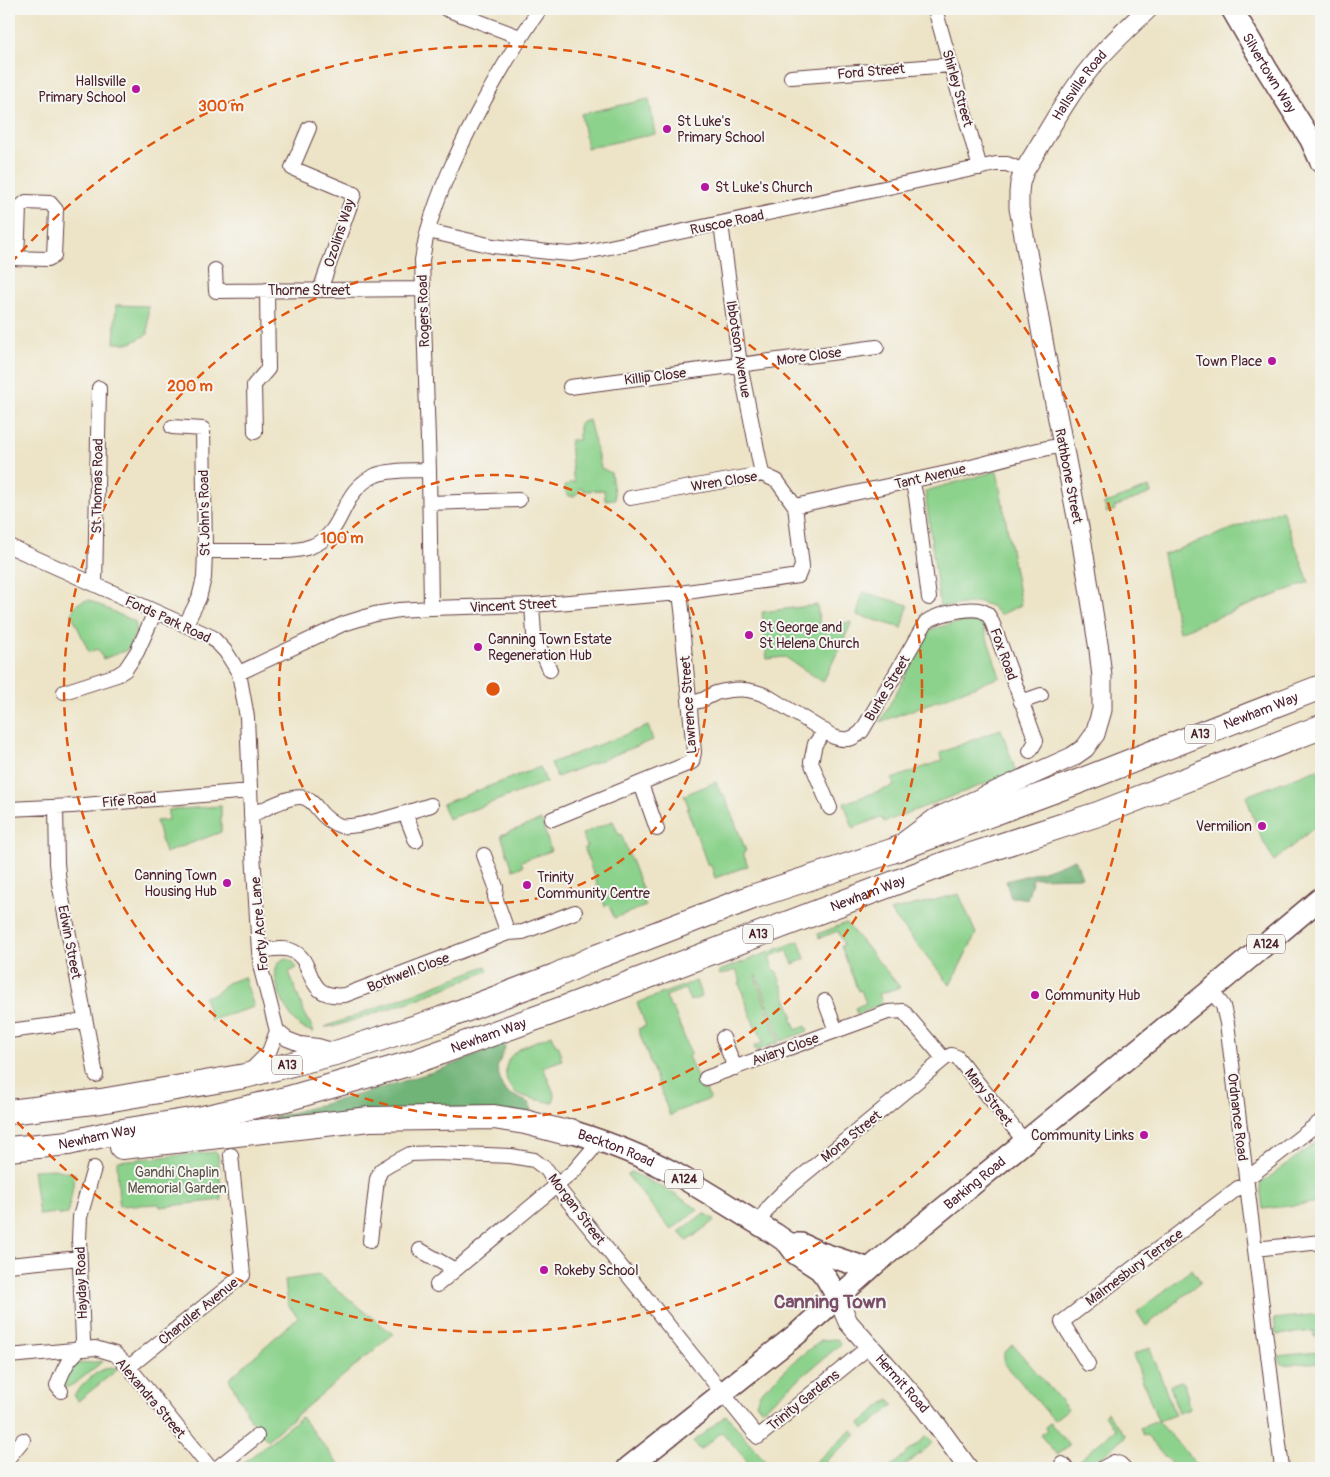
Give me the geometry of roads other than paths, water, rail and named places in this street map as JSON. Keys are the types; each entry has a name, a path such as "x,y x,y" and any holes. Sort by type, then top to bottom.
{"highway":[{"name":"Newham Way","path":"9,1149 68,1143 116,1132 203,1118 267,1103 408,1064 567,1007 950,862 1321,687"},
{"name":"Newham Way","path":"1089,797 1321,702"},
{"name":"Newham Way","path":"1089,797 1321,712"},
{"name":"Newham Way","path":"9,1112 101,1101 245,1076 339,1052 441,1019 555,976 596,957 755,896 892,851 1089,797 1321,727"},
{"name":"A13","path":"68,1143 108,1148 370,1119 494,1117 525,1122 563,1132 571,1131"}],"main road":[{"name":"Silvertown Way","path":"1232,9 1311,140 1321,162"},
{"name":"Barking Road","path":"628,1468 798,1334 869,1269 1321,898"},
{"name":"Beckton Road","path":"571,1131 634,1154 673,1172 758,1224 788,1244 796,1254 819,1270 825,1276 838,1298"},
{"name":"Beckton Road","path":"788,1244 801,1244 821,1253 869,1269"}],"street":[{"path":"446,9 520,37"},
{"name":"Rogers Road","path":"431,608 430,503 422,260 428,231 441,191 462,144 502,67 540,9"},
{"name":"Shirley Street","path":"935,9 980,168"},
{"name":"Hallsville Road","path":"1024,171 1071,93 1092,66 1123,32 1148,9"},
{"name":"Ford Street","path":"790,77 951,65"},
{"name":"Ozolins Way","path":"309,128 292,168 354,194 320,290"},
{"name":"Ruscoe Road","path":"428,231 494,246 571,254 721,224 996,164 1007,164 1024,171"},
{"name":"Rathbone Street","path":"1024,171 1020,183 1019,208 1082,543 1099,650 1102,691 1102,710 1095,734 1085,748 1072,758 1058,764"},
{"path":"26,202 50,203 56,210 54,256 48,259 13,258 19,208 26,202"},
{"name":"Ibbotson Avenue","path":"721,224 740,366 762,474"},
{"name":"Thorne Street","path":"215,270 216,291 422,289"},
{"path":"255,432 254,385 268,369 267,290"},
{"name":"More Close","path":"740,366 877,347"},
{"name":"Killip Close","path":"570,387 740,366"},
{"name":"St Thomas Road","path":"95,585 99,388"},
{"name":"St John's Road","path":"172,427 203,429 204,578 200,598 186,624"},
{"name":"Tant Avenue","path":"795,506 1064,445"},
{"path":"205,551 295,550 311,547 325,539 334,529 350,496 367,480 389,472 429,470"},
{"name":"Wren Close","path":"630,498 762,474 777,482 795,506"},
{"path":"912,481 916,497 928,598"},
{"path":"430,503 519,500"},
{"name":"Vincent Street","path":"239,672 343,624 374,614 431,608 532,605 680,593 798,576 802,566 795,506"},
{"name":"Fords Park Road","path":"9,546 155,612 186,624 212,637 226,652 239,672 247,717 251,815"},
{"name":"Lawrence Street","path":"552,819 692,762 694,752 680,593"},
{"path":"532,605 534,634 550,670"},
{"name":"Fox Road","path":"940,615 972,609 985,612 989,616 1021,702 1033,746"},
{"path":"64,692 117,675 126,670 137,652 155,612"},
{"name":"Burke Street","path":"825,731 842,740 850,740 862,731 926,622 940,615"},
{"path":"690,702 700,701 715,693 744,689 767,696 825,731 815,744 810,762 830,808"},
{"path":"1021,702 1041,695"},
{"name":"Newham Way","path":"892,851 936,818 1058,764"},
{"path":"641,784 657,829"},
{"name":"Fife Road","path":"9,809 56,807 250,791"},
{"path":"251,815 298,797 305,798 314,804 327,818 342,826 358,825 431,805"},
{"name":"Edwin Street","path":"56,807 59,882 96,1075"},
{"path":"406,813 416,841"},
{"name":"Forty Acre Lane","path":"251,815 261,969 277,1031"},
{"path":"484,854 496,887 495,896 508,933"},
{"name":"Bothwell Close","path":"259,951 288,949 295,952 302,957 314,984 319,990 326,994 345,996 508,933 523,932 575,912"},
{"name":"Ordnance Road","path":"1211,990 1223,1006 1227,1024 1282,1468"},
{"name":"Aviary Close","path":"825,1001 836,1031"},
{"name":"Aviary Close","path":"706,1078 888,1012 903,1012 948,1057"},
{"path":"9,1031 85,1021"},
{"path":"245,1076 269,1052 277,1031 287,1039 300,1044 318,1046 339,1052"},
{"name":"Aviary Close","path":"723,1038 734,1068"},
{"name":"Mary Street","path":"948,1057 957,1057 1025,1142"},
{"name":"Mona Street","path":"758,1224 770,1205 783,1192 948,1057"},
{"path":"1246,1181 1321,1121"},
{"path":"437,1284 574,1171 591,1151 596,1139"},
{"name":"Morgan Street","path":"370,1241 377,1180 381,1170 410,1154 479,1154 534,1160 547,1170 563,1194 723,1392"},
{"name":"Chandler Avenue","path":"129,1366 243,1275 231,1155"},
{"name":"Hayday Road","path":"80,1349 83,1341 79,1258 80,1217 94,1168"},
{"name":"Malmesbury Terrace","path":"1088,1364 1062,1322 1246,1181"},
{"path":"1255,1249 1321,1242"},
{"path":"420,1250 455,1270"},
{"path":"9,1265 79,1258"},
{"name":"Hermit Road","path":"838,1298 848,1322 925,1409 968,1468"},
{"name":"Trinity Gardens","path":"723,1392 758,1437 870,1346"},
{"name":"Alexandra Street","path":"9,1356 95,1348 120,1358 129,1366 210,1468"},
{"path":"61,1391 57,1386 60,1379 69,1361 80,1349"},
{"path":"217,1468 257,1436"},
{"path":"9,1457 23,1440"},
{"path":"1103,1468 1114,1462 1124,1468"}],"place":[{"name":"Hallsville Primary School","path":"136,89"},
{"name":"St Luke's Primary School","path":"667,129"},
{"name":"St Luke's Church","path":"705,187"},
{"name":"Town Place","path":"1272,361"},
{"name":"St George and St Helena Church","path":"749,635"},
{"name":"Canning Town Estate Regeneration Hub","path":"478,647"},
{"name":"Vermilion","path":"1262,826"},
{"name":"Canning Town Housing Hub","path":"227,883"},
{"name":"Trinity Community Centre","path":"527,885"},
{"name":"Community Hub","path":"1035,995"},
{"name":"Community Links","path":"1144,1135"},
{"name":"Rokeby School","path":"544,1270"}],"district":[{"name":"Canning Town","path":"830,1301"}],"park label":[{"name":"Gandhi Chaplin Memorial Garden","path":"177,1180"}]}
